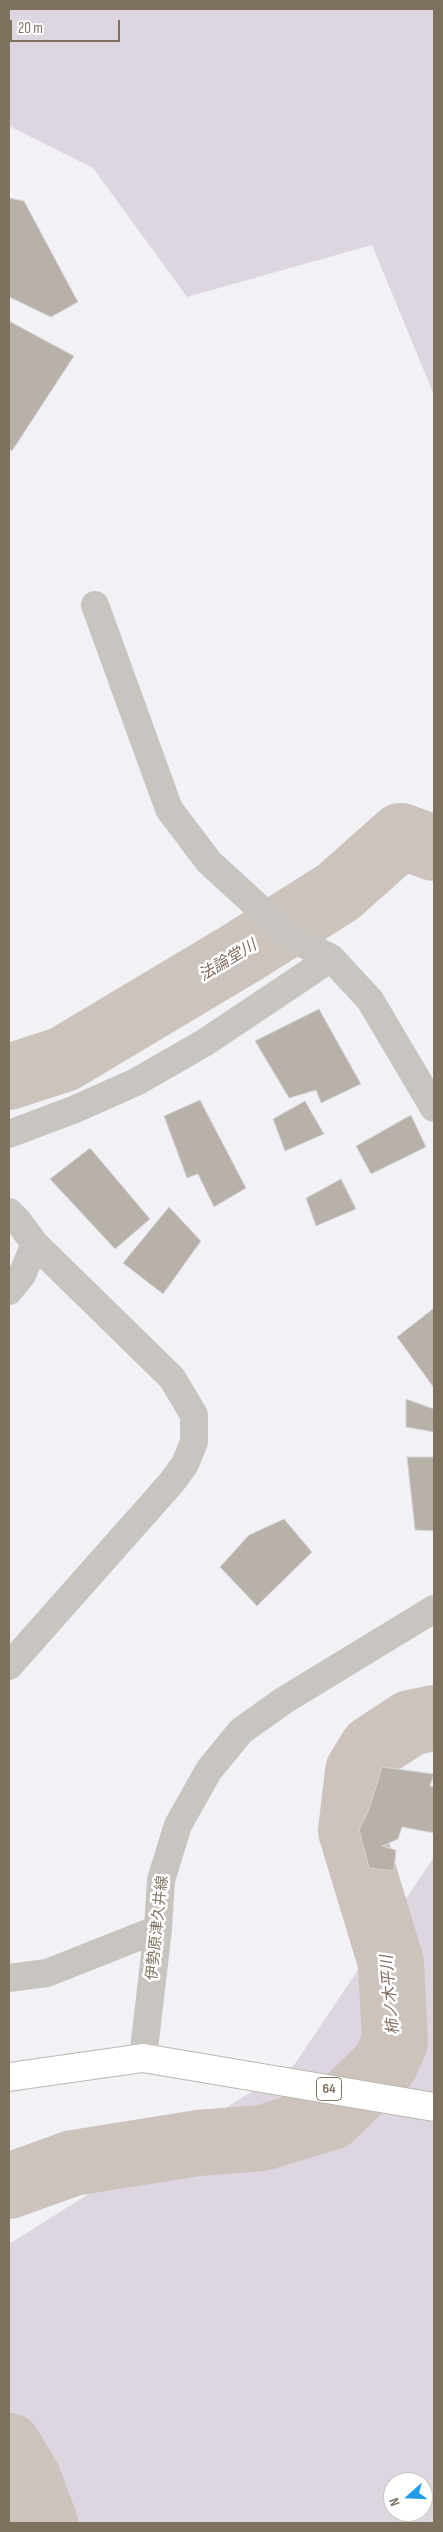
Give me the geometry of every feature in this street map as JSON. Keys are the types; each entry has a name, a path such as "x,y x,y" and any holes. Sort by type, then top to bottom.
{"main road":[{"name":"64","path":"9,2077 143,2058 434,2107"}],"street":[{"path":"95,605 169,809 209,862 292,938 331,958 370,1000 434,1108"},
{"path":"9,1134 73,1110 136,1082 204,1043 331,958"},
{"path":"9,1212 35,1244 172,1378 194,1415 194,1442 185,1464 172,1482 9,1666"},
{"path":"9,1291 22,1275 35,1244"},
{"name":"伊勢原津久井線","path":"143,2058 158,1929 161,1880 178,1825 209,1770 241,1731 283,1700 434,1609"},
{"path":"9,1978 47,1973 158,1929"}],"shaded area":[{"path":"9,9 434,9 434,395 372,245 187,297 93,168 9,126"},
{"path":"434,1857 434,2523 9,2523 9,2244 294,2065"}],"building":[{"path":"9,198 24,201 78,302 51,317 9,297"},
{"path":"9,321 74,356 12,451 9,449"},
{"path":"319,1009 361,1084 321,1103 316,1090 289,1098 255,1041"},
{"path":"200,1100 246,1188 214,1207 198,1174 187,1178 164,1116"},
{"path":"305,1101 324,1134 285,1151 273,1119"},
{"path":"411,1115 426,1147 371,1174 356,1146"},
{"path":"90,1148 150,1219 115,1249 50,1179"},
{"path":"341,1179 356,1209 316,1226 306,1198"},
{"path":"169,1207 201,1241 163,1294 123,1263"},
{"path":"434,1308 434,1388 397,1337"},
{"path":"406,1399 434,1409 434,1432 406,1427"},
{"path":"407,1457 434,1457 434,1531 415,1530"},
{"path":"284,1519 312,1552 257,1606 220,1567 249,1535"},
{"path":"382,1767 434,1774 430,1786 434,1787 434,1833 402,1827 398,1839 382,1846 396,1850 394,1871 369,1868 359,1830 369,1809"}],"waterway":[{"name":"法論堂川","path":"9,1077 64,1059 243,952 338,892 401,836 434,848"},
{"name":"柿ノ木平川","path":"9,2186 73,2163 198,2143 262,2138 331,2117 385,2064 395,2042 391,1963 351,1831 358,1771 372,1748 410,1723 434,1718"},
{"name":"柿ノ木平川","path":"9,2446 28,2478 45,2523"}]}
